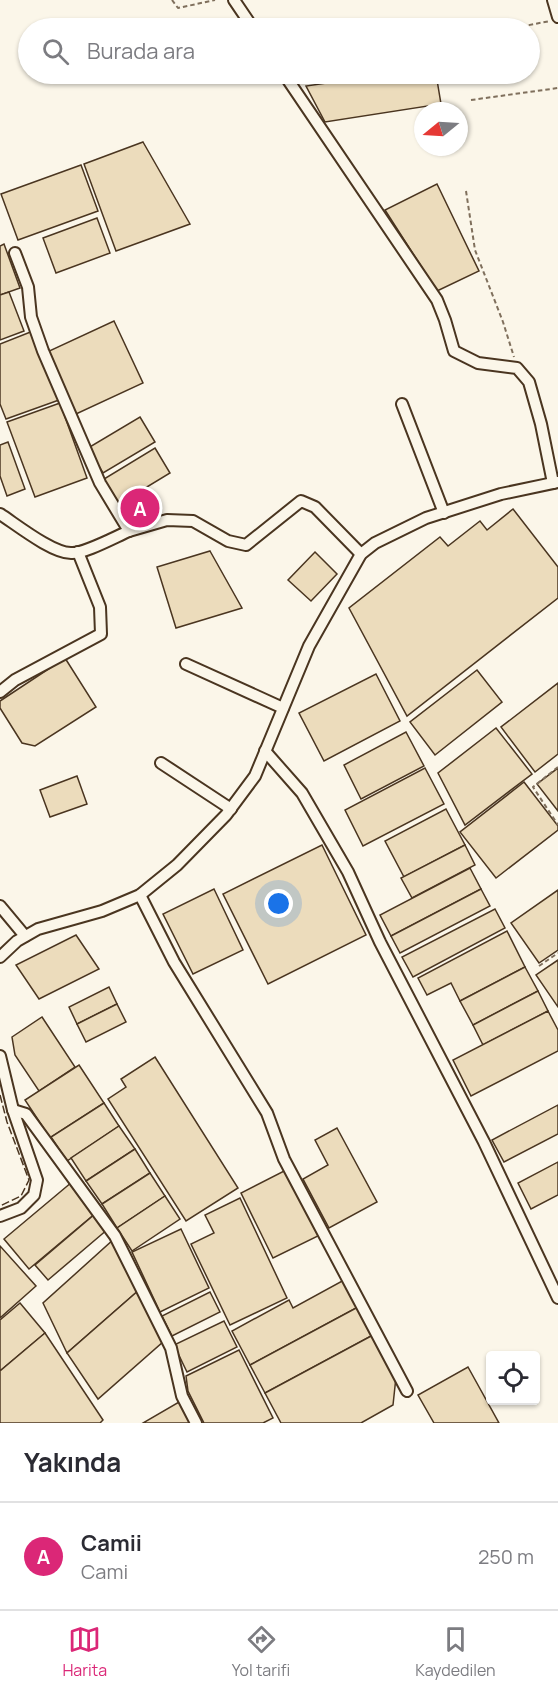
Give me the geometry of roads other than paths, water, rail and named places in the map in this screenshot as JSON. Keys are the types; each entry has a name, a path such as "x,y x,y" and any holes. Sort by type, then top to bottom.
{"street":[{"path":"234,0 246,18"},
{"path":"553,0 558,18"},
{"path":"0,957 17,941 38,929 102,911 141,895 177,865 231,809 255,776 309,646 361,554 375,543 426,518 501,494 556,483 529,382 517,368 478,363 454,351 437,300 291,84"},
{"path":"15,253 28,287 31,317 43,351 100,483 129,531"},
{"path":"402,404 444,513"},
{"path":"0,514 58,551 73,554 129,531 167,520 193,521 228,541 246,544 301,501 315,507 361,554"},
{"path":"0,692 15,680 101,634 100,607 78,552"},
{"path":"186,664 283,708"},
{"path":"0,677 15,680"},
{"path":"265,751 302,793 348,872 380,942 483,1142 558,1298"},
{"path":"161,763 231,809"},
{"path":"141,895 174,962 267,1113 284,1159 407,1391"},
{"path":"0,906 25,936"},
{"path":"0,1056 13,1110 38,1180 34,1195 21,1208 0,1216"},
{"path":"13,1110 26,1114 114,1236 171,1348 182,1396 196,1423"}],"place":[{"name":"Camii","path":"140,508"}]}
